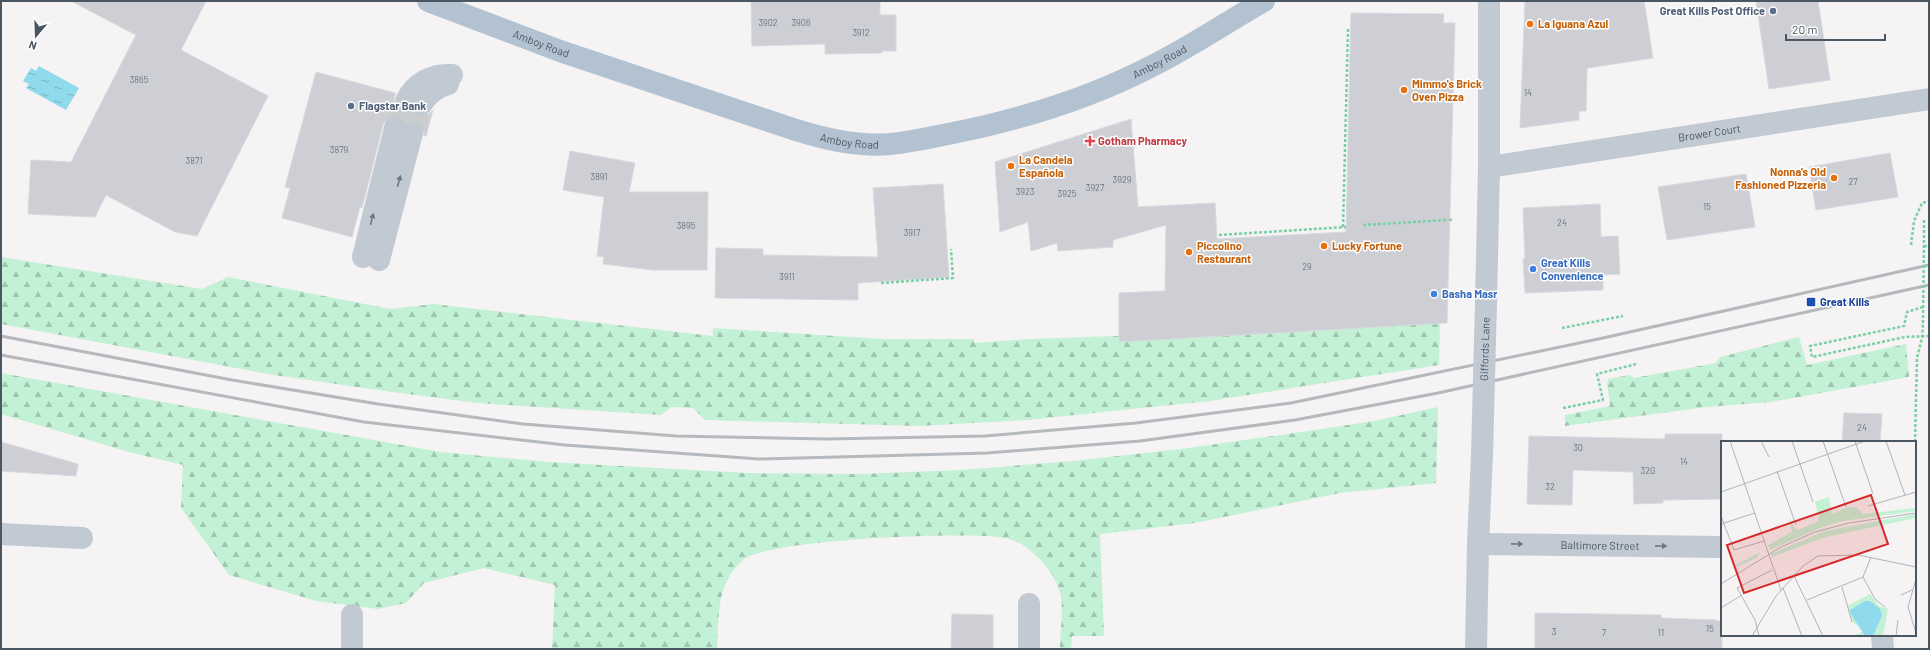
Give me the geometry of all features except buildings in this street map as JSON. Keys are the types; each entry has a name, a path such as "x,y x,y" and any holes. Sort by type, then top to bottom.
{"main road":[{"name":"Amboy Road","path":"428,1 560,50 792,129 825,139 858,144 890,144 1006,122 1092,93 1154,65 1262,2"}],"street":[{"name":"Giffords Lane","path":"1476,649 1489,167 1489,1"},
{"path":"413,103 450,80"},
{"name":"Brower Court","path":"1489,167 1929,99"},
{"path":"371,258 404,130"},
{"path":"1,534 82,538"},
{"name":"Baltimore Street","path":"1478,544 1721,547"},
{"path":"1029,604 1029,649"},
{"path":"352,615 352,649"},
{"path":"1882,636 1883,649"}],"path":[{"path":"1219,235 1345,227 1348,29"},
{"path":"1911,246 1914,221 1922,203 1929,201"},
{"path":"1363,225 1454,219"},
{"path":"1915,441 1917,358 1922,338 1923,323 1924,219"},
{"path":"1924,246 1929,246"},
{"path":"881,283 953,278 951,249"},
{"path":"1923,307 1907,312 1904,326 1810,346 1812,357 1905,337 1922,338 1929,336"},
{"path":"1562,328 1623,316"},
{"path":"1564,408 1603,400 1597,374 1636,364"}],"green space":[{"path":"1,257 202,289 228,277 390,309 433,304 713,336 713,328 883,339 974,339 974,343 1028,339 1119,336 1119,342 1440,323 1439,365 1210,401 1026,420 918,426 705,420 693,408 672,407 661,415 477,403 274,375 1,324"},
{"path":"1799,337 1807,365 1906,344 1909,377 1771,402 1707,407 1565,426 1565,415 1610,406 1607,383 1608,379 1630,375 1634,378 1716,363 1720,357"},
{"path":"1,373 441,452 549,462 747,473 861,474 960,470 1073,461 1181,449 1315,430 1374,421 1438,407 1436,483 1340,493 1195,523 1100,534 1104,636 1072,636 1071,649 1060,649 1062,604 1058,585 1050,572 1029,549 1020,543 997,537 945,536 824,542 759,553 743,560 734,569 723,590 719,612 717,649 552,649 555,585 484,568 424,583 406,603 378,609 316,601 229,575 181,508 183,465 129,452 1,414"}],"water":[{"path":"39,66 79,88 66,110 26,88 29,84 23,81 31,68 36,71"}],"tunnel":[{"path":"395,128 406,101"},
{"path":"412,133 421,105"}],"railway":[{"path":"1,336 232,380 378,404 523,424 676,436 826,439 985,436 1136,423 1291,403 1603,338 1929,265"},
{"path":"1,355 364,422 565,445 759,459 987,453 1140,441 1295,420 1438,393 1929,285"}],"place":[{"name":"Great Kills Post Office","path":"1773,11"},
{"name":"La Iguana Azul","path":"1530,24"},
{"name":"Mimmo's Brick Oven Pizza","path":"1404,90"},
{"name":"Flagstar Bank","path":"351,106"},
{"name":"Gotham Pharmacy","path":"1090,141"},
{"name":"La Candela Española","path":"1011,166"},
{"name":"Nonna's Old Fashioned Pizzeria","path":"1834,178"},
{"name":"Lucky Fortune","path":"1324,246"},
{"name":"Piccolino Restaurant","path":"1189,252"},
{"name":"Great Kills Convenience","path":"1533,269"},
{"name":"Basha Masr","path":"1434,294"},
{"name":"Great Kills","path":"1811,302"}]}
